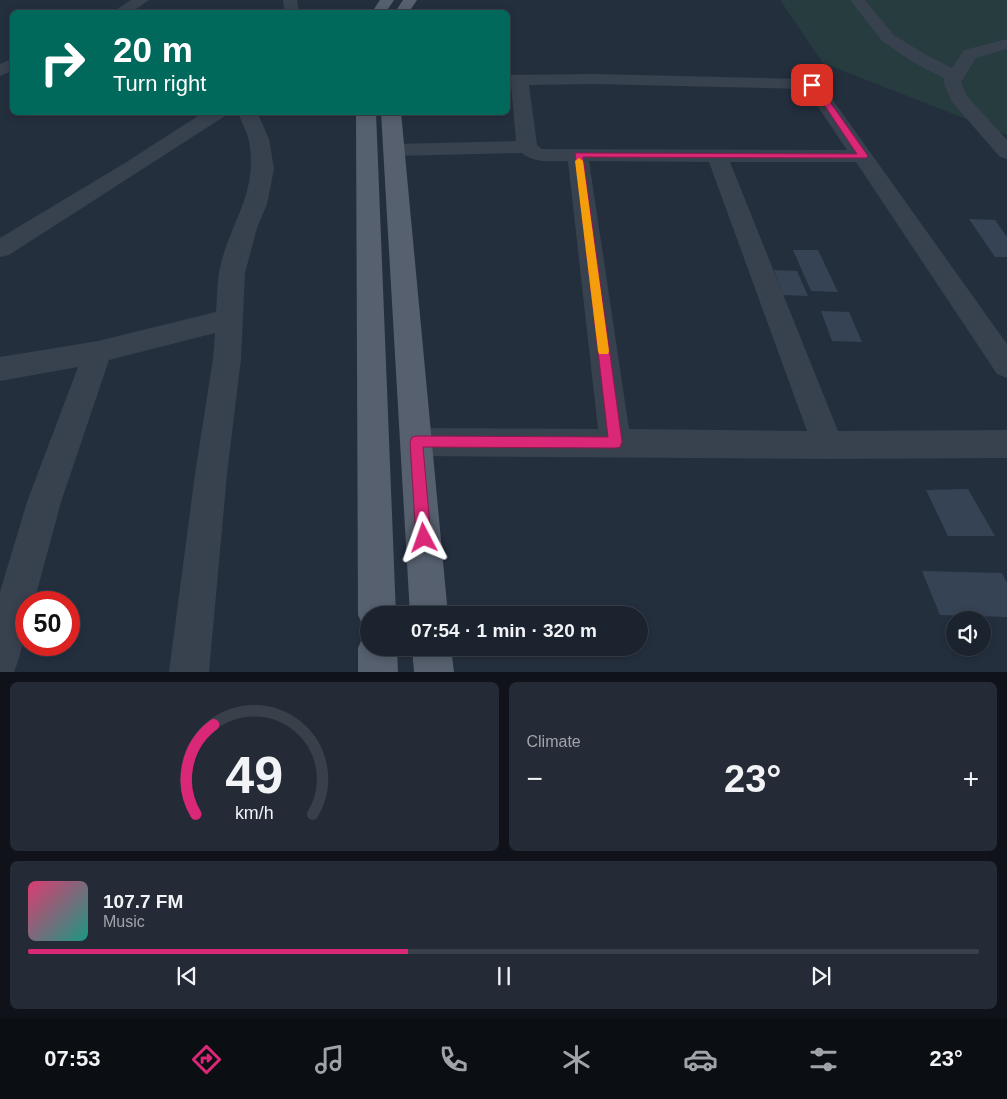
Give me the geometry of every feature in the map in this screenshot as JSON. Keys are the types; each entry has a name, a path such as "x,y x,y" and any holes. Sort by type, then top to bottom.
{"main road":[{"path":"366,115 377,606"},
{"path":"391,115 428,606"},
{"path":"378,656 378,672"},
{"path":"433,656 434,672"}],"street":[{"path":"125,10 142,0"},
{"path":"857,0 888,38 917,57 954,76"},
{"path":"1007,44 970,54 954,76 952,82 958,98 1007,153"},
{"path":"863,156 534,154 527,147 513,80 604,79 809,84 818,89 1007,366"},
{"path":"0,249 132,168 213,115"},
{"path":"189,672 211,474 228,358 232,272 245,228 256,204 263,169 259,139 248,115"},
{"path":"394,150 527,147"},
{"path":"578,154 616,442"},
{"path":"717,156 828,445"},
{"path":"0,369 98,352 229,319"},
{"path":"0,658 44,502 98,352"},
{"path":"416,442 828,445 1007,444"}],"green space":[{"path":"780,0 1007,0 1007,135 823,63"}],"building":[{"path":"969,219 995,220 1007,237 1007,257 995,257"},
{"path":"793,250 818,250 838,292 811,291"},
{"path":"774,270 797,271 808,296 783,295"},
{"path":"821,311 849,312 862,342 832,341"},
{"path":"968,489 995,536 948,536 926,490"},
{"path":"922,571 1002,573 1007,583 1007,617 991,617 991,611 946,611 946,615 940,615"}],"slow traffic":[{"path":"579,161 604,351"}],"route":[{"path":"424,538 416,442 616,442 578,154 863,156 818,89 812,85"}]}
